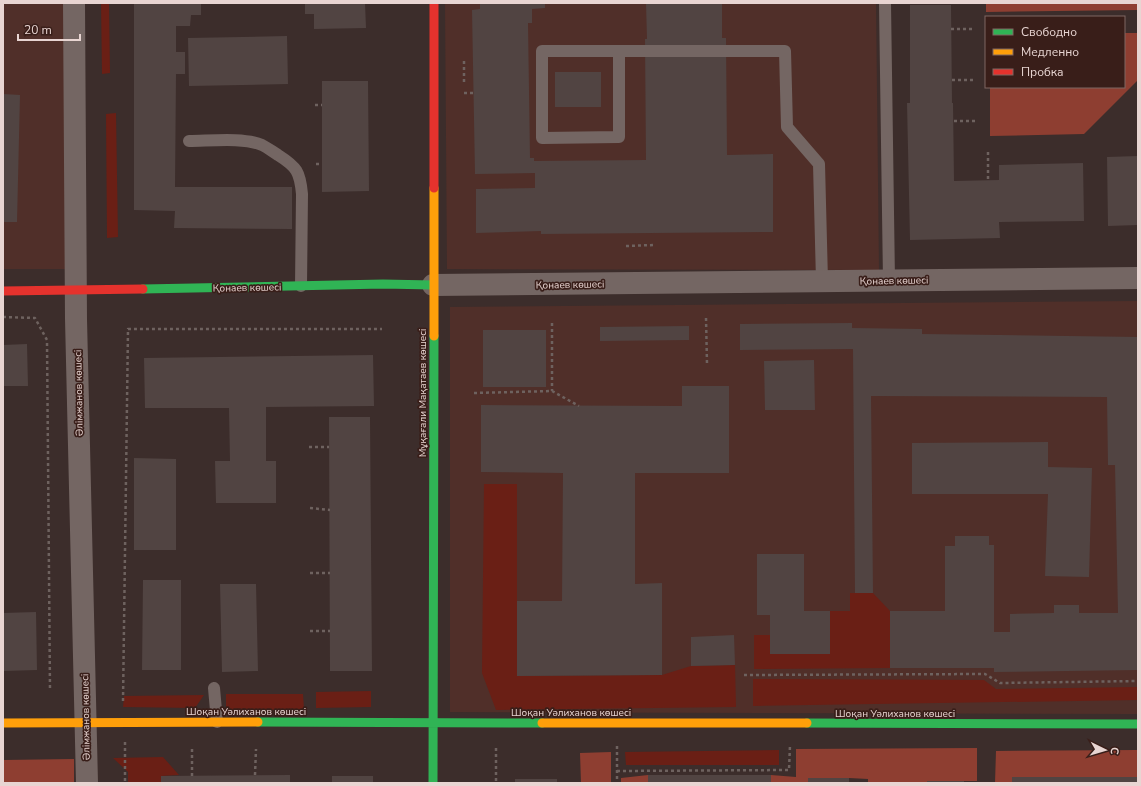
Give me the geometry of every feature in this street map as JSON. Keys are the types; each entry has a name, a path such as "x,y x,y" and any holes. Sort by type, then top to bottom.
{"street":[{"name":"Әлімжанов көшесі","path":"74,3 76,291 87,783"},
{"name":"Мұқағали Мақатаев көшесі","path":"433,783 434,3"},
{"name":"Қонаев көшесі","path":"3,291 76,291 383,284 1138,278"},
{"name":"Шоқан Уәлиханов көшесі","path":"3,723 433,722 1138,724"}],"lane":[{"path":"885,3 889,280"},
{"path":"619,51 619,137 542,138 542,51 785,50 787,127 819,164 822,281"},
{"path":"189,141 237,140 252,142 262,145 290,163 298,171 302,194 301,286"},
{"path":"214,688 217,722"}],"path":[{"path":"951,29 974,29"},
{"path":"464,61 464,83"},
{"path":"952,80 975,80"},
{"path":"464,93 473,93"},
{"path":"315,105 322,105"},
{"path":"954,121 976,121"},
{"path":"988,152 988,180"},
{"path":"316,164 322,164"},
{"path":"626,246 654,245"},
{"path":"3,317 35,318 47,340 50,690"},
{"path":"706,318 707,364"},
{"path":"552,323 552,391"},
{"path":"125,783 123,690 128,329 382,329"},
{"path":"474,393 552,391 579,406"},
{"path":"309,446 329,447"},
{"path":"310,508 330,510"},
{"path":"310,573 330,573"},
{"path":"310,631 330,631"},
{"path":"744,675 985,674 1000,683 1138,681"},
{"path":"617,771 789,770 790,744"},
{"path":"617,746 617,783"},
{"path":"496,748 496,783"},
{"path":"192,749 192,776"},
{"path":"256,749 256,775"},
{"path":"743,770 743,775"}],"shaded area":[{"path":"3,3 66,3 66,269 3,269"},
{"path":"101,3 109,3 110,73 102,74"},
{"path":"445,3 876,3 879,270 447,269"},
{"path":"986,3 1138,3 1138,10 986,12"},
{"path":"1125,33 1138,33 1138,80 1084,134 990,136 990,88 1125,88"},
{"path":"116,113 118,237 107,238 106,114"},
{"path":"1138,301 1138,714 450,712 450,307"},
{"path":"484,484 517,484 517,676 662,675 691,666 735,665 736,707 496,710 482,673"},
{"path":"850,593 873,593 890,611 890,668 754,669 754,635 770,635 771,654 830,654 830,611 850,611"},
{"path":"753,679 984,680 996,689 1138,687 1138,700 753,706"},
{"path":"371,691 371,707 316,708 316,692"},
{"path":"226,694 303,694 304,709 226,711"},
{"path":"204,695 195,708 123,707 124,696"},
{"path":"977,748 977,781 868,783 868,779 849,778 808,783 771,783 771,775 796,777 796,749"},
{"path":"779,750 779,765 626,765 625,752"},
{"path":"1138,750 1138,777 1012,777 1012,783 995,783 996,751"},
{"path":"611,752 611,783 581,783 580,753"},
{"path":"163,757 179,775 161,776 161,783 128,783 128,772 113,758"},
{"path":"74,759 74,783 3,783 3,760"},
{"path":"648,775 648,783 621,783 621,778"}],"building":[{"path":"134,3 211,3 201,4 201,15 191,15 190,26 176,26 176,52 185,52 185,74 176,74 175,187 292,187 292,229 174,228 175,211 134,210"},
{"path":"305,3 365,3 366,28 314,29 314,14 305,14"},
{"path":"480,3 545,3 545,8 532,9 532,23 528,23 530,158 534,158 534,161 646,160 646,3 722,3 722,38 726,38 727,155 773,154 773,232 541,234 541,231 476,233 476,189 535,188 535,173 475,174 472,10 480,9"},
{"path":"910,5 951,5 954,181 999,180 999,165 1083,163 1084,221 999,222 1000,238 910,240 907,103 910,103"},
{"path":"287,36 288,84 189,86 188,38"},
{"path":"555,72 601,72 601,107 555,107"},
{"path":"322,81 368,81 369,191 322,192"},
{"path":"3,94 20,95 17,222 3,222"},
{"path":"1138,156 1138,225 1108,226 1107,157"},
{"path":"852,323 852,328 922,329 922,334 1138,337 1138,670 994,672 994,668 890,668 890,611 945,611 945,546 955,546 955,536 989,536 989,545 994,545 994,632 1010,632 1010,614 1054,613 1054,605 1079,605 1079,613 1118,613 1115,465 1108,465 1107,397 871,396 873,593 855,593 853,349 740,350 740,324"},
{"path":"689,326 689,340 600,341 600,327"},
{"path":"483,330 546,330 546,387 483,387"},
{"path":"27,344 28,386 3,386 3,345"},
{"path":"373,355 374,406 266,407 266,461 276,461 276,503 216,503 215,461 230,461 229,408 145,408 144,358"},
{"path":"814,360 815,410 765,410 764,361"},
{"path":"682,386 729,386 729,473 635,473 635,584 662,583 662,675 517,676 517,601 562,601 563,473 481,472 481,405 682,406"},
{"path":"329,417 370,417 372,671 330,671"},
{"path":"1048,442 1048,467 1092,468 1089,577 1045,576 1048,494 912,494 912,443"},
{"path":"134,458 176,459 176,550 134,550"},
{"path":"757,554 804,554 804,611 830,611 830,654 770,654 770,615 757,615"},
{"path":"143,580 181,580 181,670 142,670"},
{"path":"220,584 256,584 258,671 222,672"},
{"path":"36,612 37,670 3,671 3,613"},
{"path":"734,635 735,665 691,666 691,637"},
{"path":"290,775 290,783 161,783 161,776"},
{"path":"648,775 771,775 771,783 648,783"},
{"path":"332,776 373,776 373,783 332,783"},
{"path":"1012,777 1138,777 1138,783 1012,783"},
{"path":"808,778 849,778 849,783 808,783"},
{"path":"515,779 557,779 557,783 515,783"},
{"path":"927,781 964,781 964,783 927,783"}],"traffic: fast":[{"path":"143,289 383,284 433,285"},
{"path":"433,783 434,336"},
{"path":"258,722 542,723"},
{"path":"807,723 1138,724"}],"traffic: slow":[{"path":"434,188 434,336"},
{"path":"3,723 258,722"},
{"path":"542,723 807,723"}],"traffic: jam":[{"path":"434,3 434,188"},
{"path":"3,291 143,289"}]}
